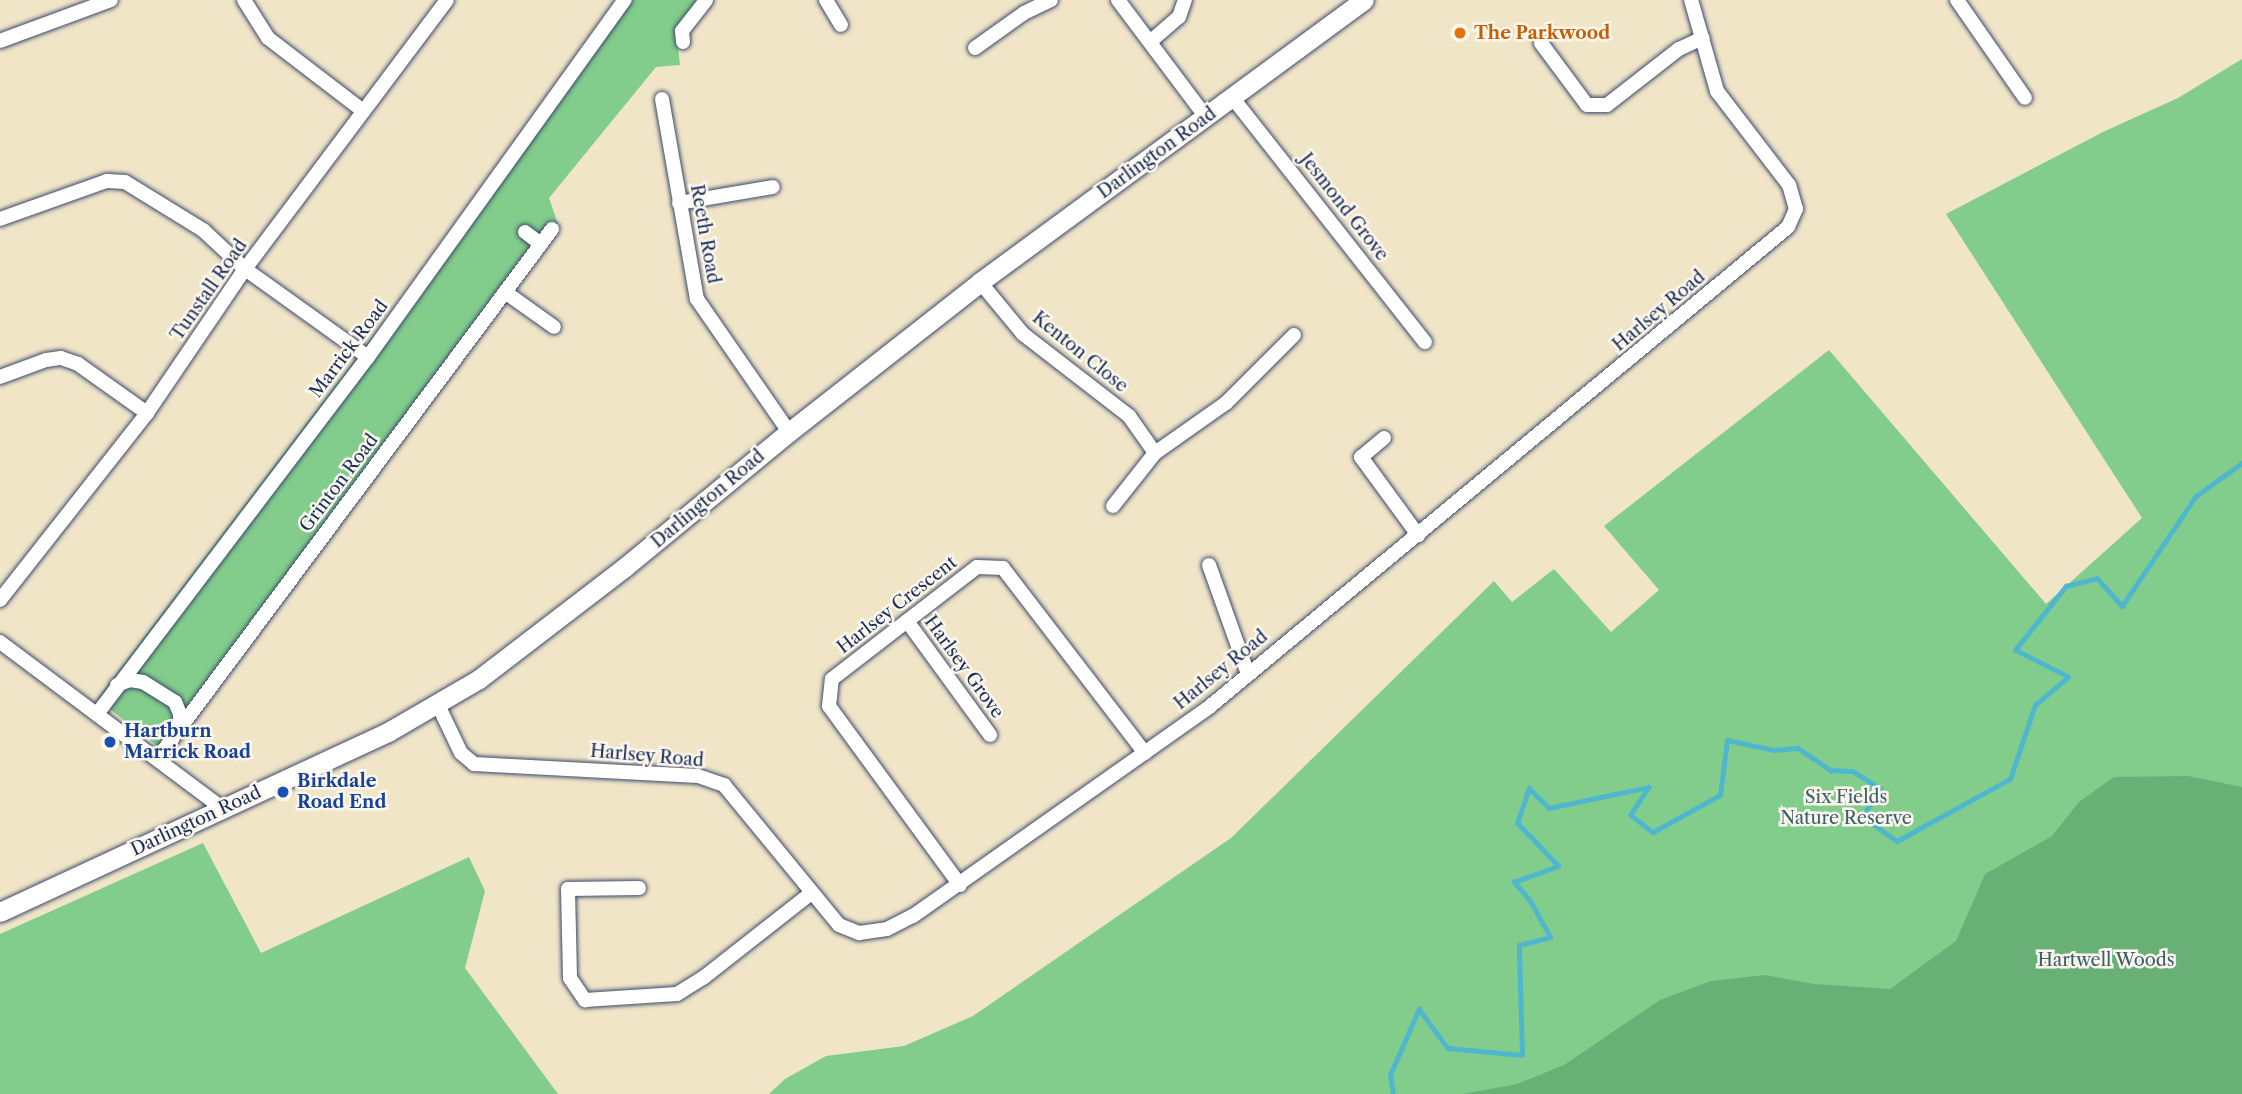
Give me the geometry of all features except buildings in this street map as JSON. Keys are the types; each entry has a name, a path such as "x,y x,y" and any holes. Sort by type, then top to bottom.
{"street":[{"path":"0,41 111,0"},
{"path":"244,0 268,38 363,111"},
{"name":"Tunstall Road","path":"0,600 147,414 245,269 447,0"},
{"name":"Marrick Road","path":"96,714 368,357 625,0"},
{"path":"683,42 682,31 706,0"},
{"path":"826,0 841,25"},
{"path":"975,48 1024,13 1051,0"},
{"path":"1118,0 1206,117"},
{"path":"1151,41 1179,17 1185,0"},
{"name":"Darlington Road","path":"0,912 223,809 438,705 479,679 625,567 789,432 981,282 1364,0"},
{"name":"Harlsey Road","path":"438,705 461,753 474,764 698,776 724,785 810,894 839,925 859,933 887,929 960,885 1248,674 1788,227 1796,209 1789,185 1717,92 1691,0"},
{"path":"1957,0 2025,99"},
{"path":"1541,43 1587,105 1607,105 1679,48 1703,38"},
{"name":"Jesmond Grove","path":"1233,97 1425,342"},
{"name":"Reeth Road","path":"662,99 697,299 789,432"},
{"path":"0,219 107,181 125,182 203,230 245,269 368,357"},
{"path":"680,203 772,187"},
{"name":"Grinton Road","path":"157,759 551,229"},
{"path":"524,232 541,244"},
{"name":"Kenton Close","path":"981,282 1023,334 1129,416 1155,453"},
{"path":"505,292 554,327"},
{"path":"1113,506 1155,453 1226,403 1294,335"},
{"path":"0,377 46,360 61,358 78,364 147,414"},
{"path":"1384,438 1361,457 1418,535"},
{"path":"1209,565 1248,674"},
{"name":"Harlsey Crescent","path":"960,885 829,706 832,679 977,567 1003,568 1145,752"},
{"name":"Harlsey Grove","path":"906,621 990,735"},
{"path":"0,642 223,809"},
{"path":"117,685 130,680 143,681 175,702 180,714 180,730"},
{"path":"639,888 568,890 570,978 585,1000 677,993 703,978 810,894"}],"green space":[{"path":"628,0 709,0 677,39 680,65 656,67 549,198 558,224 169,755 97,699"},
{"name":"Six Fields Nature Reserve","path":"2242,59 2242,1094 769,1094 785,1079 826,1056 904,1046 973,1016 1231,838 1494,581 1512,602 1554,569 1611,632 1659,590 1604,526 1829,350 2046,604 2142,518 1946,214 2105,131 2178,98"},
{"name":"Hartwell Woods","path":"2188,776 2242,787 2242,1094 1463,1094 1517,1084 1564,1065 1660,1000 1711,981 1765,975 1814,984 1890,989 1956,941 1985,874 2052,836 2079,802 2114,777"},
{"path":"203,843 261,953 469,857 485,891 465,968 558,1094 0,1094 0,934"}],"waterway":[{"path":"1393,1094 1390,1075 1419,1009 1448,1048 1522,1055 1519,945 1550,937 1530,901 1514,882 1558,866 1517,823 1529,788 1549,808 1649,787 1631,815 1653,832 1720,795 1727,740 1774,750 1798,748 1831,770 1853,771 1881,789 1863,817 1897,841 2010,779 2035,705 2068,677 2015,650 2066,586 2097,578 2122,606 2196,496 2242,463"}],"place":[{"name":"The Parkwood","path":"1460,33"},
{"name":"Hartburn Marrick Road","path":"110,742"},
{"name":"Birkdale Road End","path":"283,792"}]}
